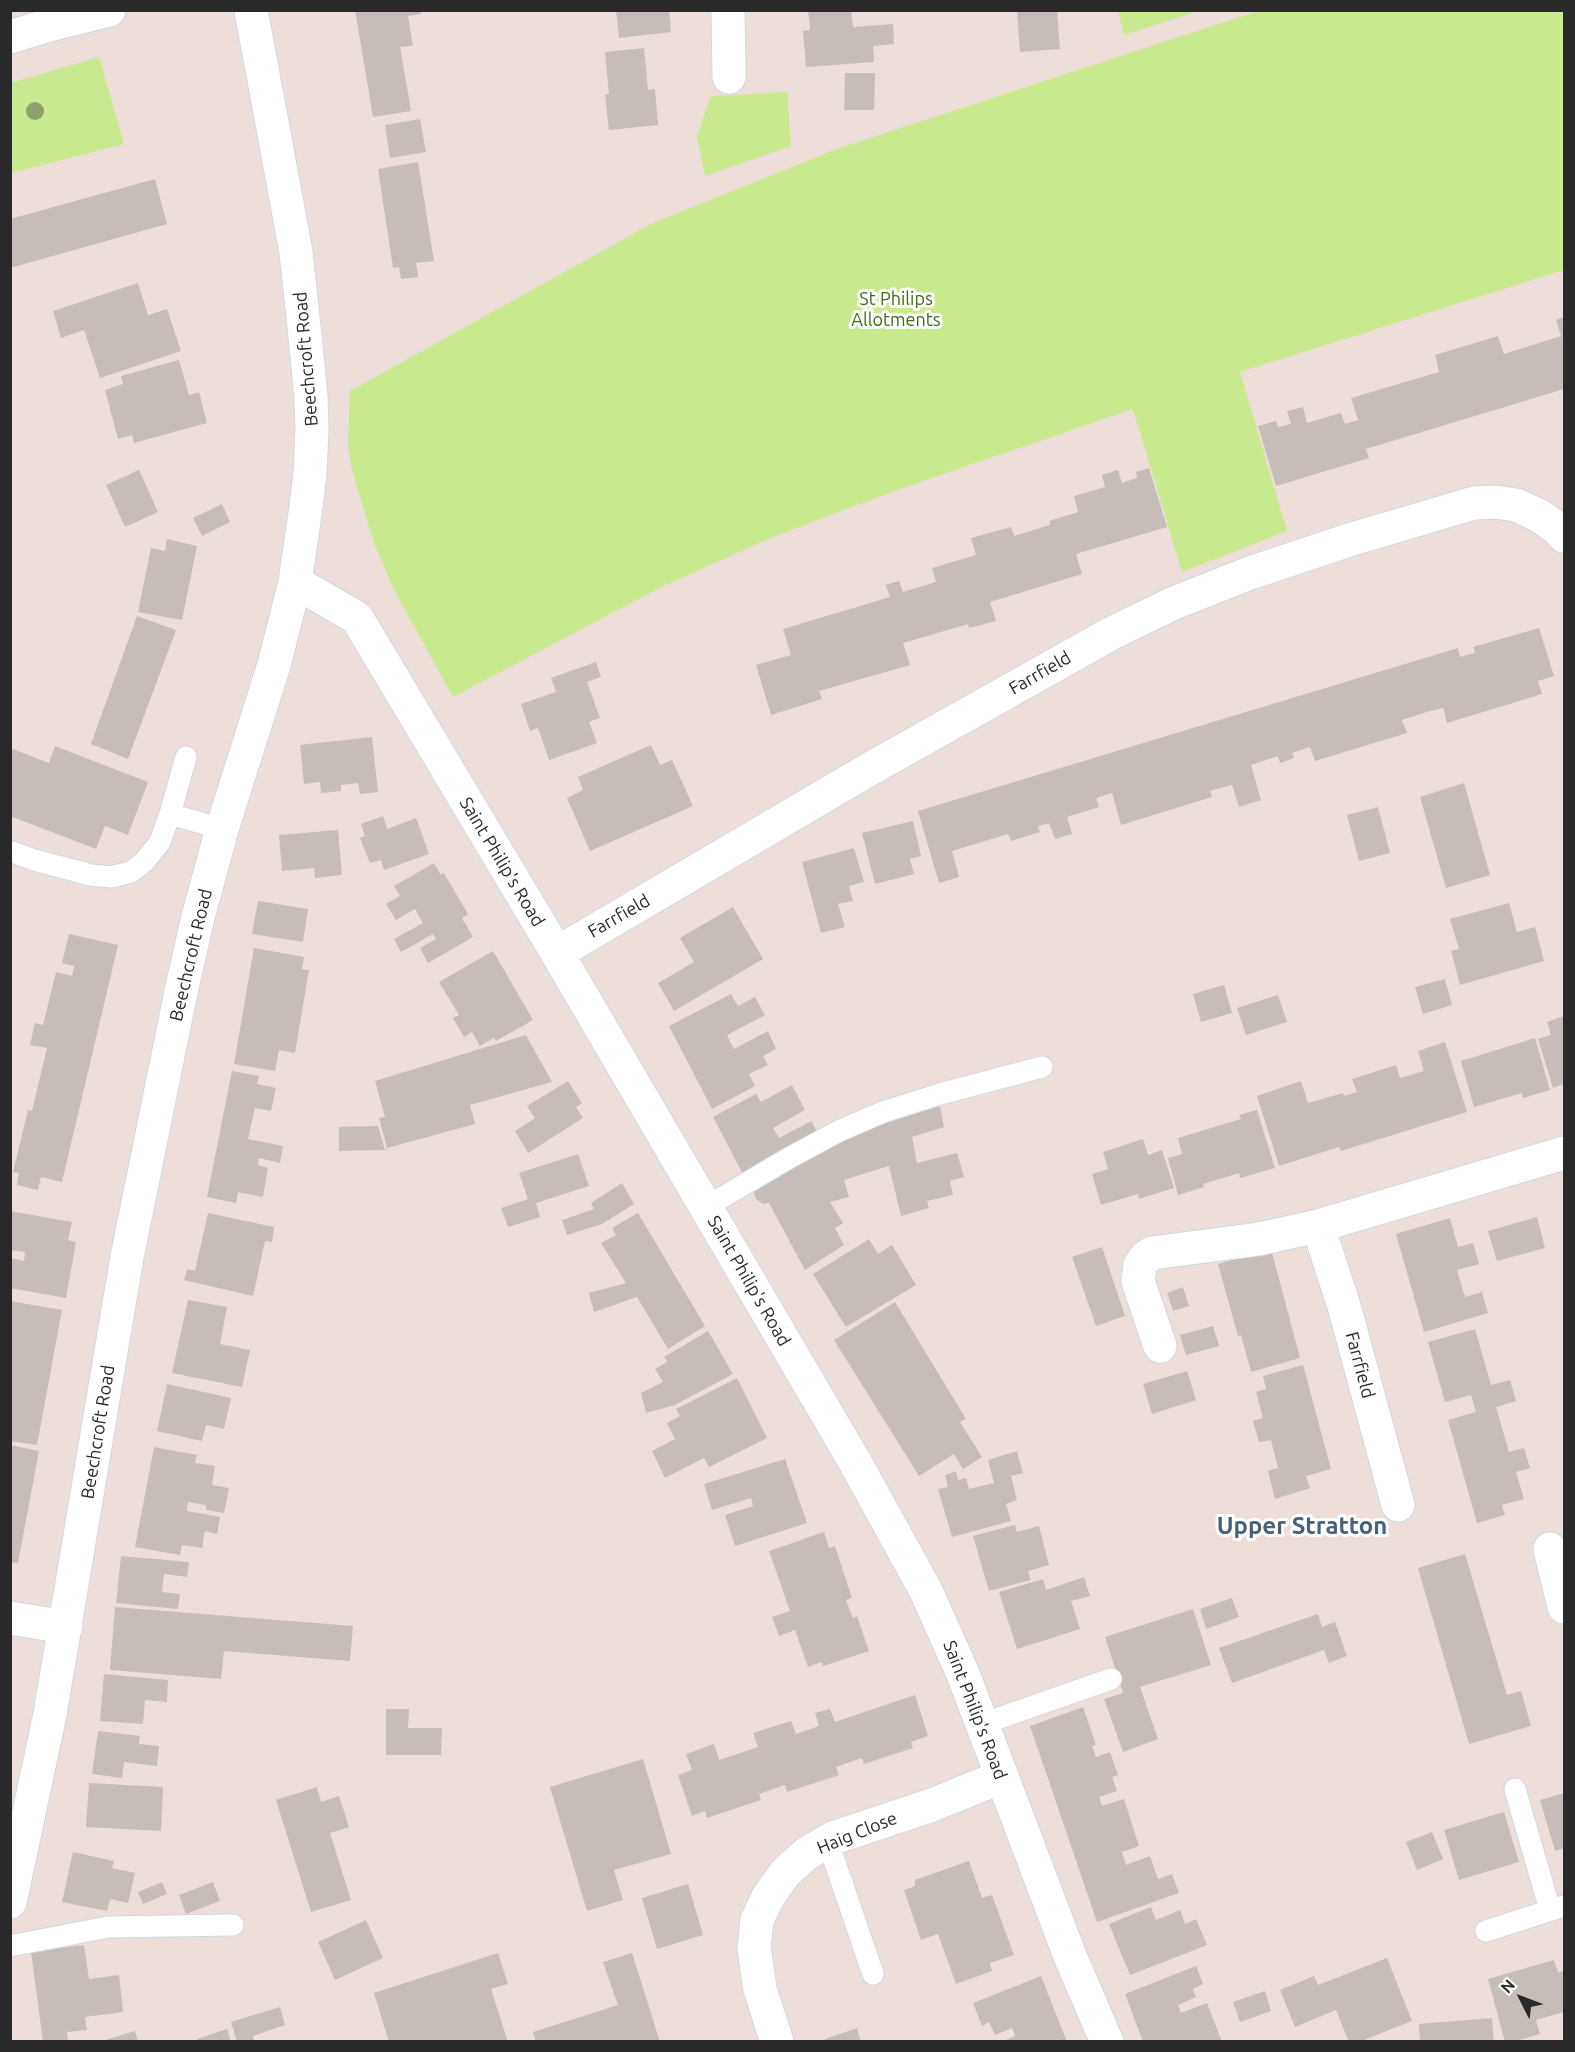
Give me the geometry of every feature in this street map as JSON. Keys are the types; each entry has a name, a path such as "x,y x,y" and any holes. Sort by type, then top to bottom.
{"street":[{"path":"10,37 48,18 109,10"},
{"name":"Beechcroft Road","path":"10,1902 50,1714 127,1257 181,992 198,917 222,829 274,665 295,582 310,474 311,397 297,258 251,10"},
{"path":"728,10 729,78"},
{"name":"Farrfield","path":"556,953 1000,696 1112,633 1174,603 1272,565 1474,503 1494,502 1516,505 1562,528"},
{"name":"Saint Philip's Road","path":"295,582 357,618 855,1462 926,1591 963,1674 1070,1956 1107,2042"},
{"path":"1160,1346 1138,1281 1140,1265 1152,1253 1259,1239 1318,1226 1564,1153"},
{"name":"Farrfield","path":"1318,1226 1344,1306 1398,1505"},
{"path":"1550,1549 1564,1607"},
{"path":"10,1618 66,1627"},
{"name":"Haig Close","path":"777,2042 760,1989 754,1948 758,1920 768,1897 785,1873 806,1854 828,1842 932,1805 1001,1777"}],"lane":[{"path":"10,851 34,860 91,875 111,877 131,872 144,862 160,842 186,757"},
{"path":"170,814 222,829"},
{"path":"706,1207 839,1131 883,1112 1042,1067"},
{"path":"982,1724 1110,1679"},
{"path":"1486,1931 1557,1908 1515,1789"},
{"path":"828,1842 873,1974"},
{"path":"10,1946 108,1927 233,1925"}],"green space":[{"path":"1118,10 1198,10 1198,11 1124,35"},
{"name":"St Philips Allotments","path":"1258,11 1564,11 1564,270 1240,372 1287,531 1182,572 1133,409 897,490 773,537 661,587 453,697 393,588 373,540 351,466 348,443 350,391 653,223 834,150"},
{"path":"99,57 124,144 11,173 11,83"},
{"path":"787,92 791,146 705,176 697,137 711,96"}],"building":[{"path":"355,10 420,10 421,14 408,16 413,46 400,47 411,111 373,117"},
{"path":"616,10 669,10 671,32 619,38"},
{"path":"808,10 851,10 853,27 893,24 894,44 873,46 874,62 806,67 803,31 810,30"},
{"path":"1017,10 1057,10 1060,49 1020,52"},
{"path":"644,48 648,90 655,89 658,125 609,130 605,95 609,94 605,52"},
{"path":"845,73 875,73 874,110 844,110"},
{"path":"420,119 426,152 390,158 385,125"},
{"path":"418,162 434,261 416,263 418,277 401,279 399,267 393,268 378,169"},
{"path":"155,179 167,224 10,268 10,219"},
{"path":"138,283 148,315 167,309 181,351 100,378 84,330 61,338 53,311"},
{"path":"1564,317 1564,389 1366,449 1369,458 1276,486 1258,426 1276,421 1278,427 1291,424 1287,411 1303,407 1307,423 1341,413 1345,424 1358,420 1351,398 1439,372 1435,355 1498,336 1504,354 1561,336 1556,320"},
{"path":"179,360 189,395 199,392 207,423 134,443 132,435 118,439 105,390 123,384 121,376"},
{"path":"1149,468 1167,527 1076,554 1082,574 990,602 996,621 969,628 968,624 903,643 910,665 819,691 822,699 771,715 756,665 791,655 783,629 890,597 886,585 899,581 903,592 936,582 932,568 976,555 971,538 1011,527 1014,536 1050,525 1049,521 1078,512 1074,496 1105,487 1102,475 1118,470 1122,483 1137,478 1136,472"},
{"path":"139,470 158,512 125,527 106,485"},
{"path":"222,504 230,522 202,536 193,518"},
{"path":"167,539 197,546 182,620 138,612 151,548 165,551"},
{"path":"137,616 176,630 128,759 91,744"},
{"path":"1539,628 1554,676 1538,681 1542,694 1447,723 1443,708 1430,711 1402,720 1407,733 1315,761 1310,747 1292,753 1294,758 1280,763 1278,756 1251,765 1261,800 1239,807 1232,785 1210,791 1212,797 1121,825 1112,793 1096,798 1099,807 1067,817 1072,834 1055,839 1049,823 1038,826 1040,832 1011,841 1008,834 952,851 959,877 939,883 918,811 1458,648 1460,657 1475,653 1473,647"},
{"path":"596,662 601,677 587,682 600,718 589,722 597,743 549,760 538,728 530,731 521,704 556,692 551,678"},
{"path":"372,737 378,792 360,794 358,783 341,785 341,791 321,793 320,782 304,784 300,745"},
{"path":"651,745 660,765 672,760 693,806 590,851 567,798 583,790 578,777"},
{"path":"55,746 148,782 128,835 105,826 96,849 10,816 10,748 49,763"},
{"path":"1464,783 1490,875 1446,888 1420,797"},
{"path":"1378,807 1390,853 1359,861 1347,815"},
{"path":"383,816 387,829 416,818 429,854 384,870 381,860 370,863 360,838 365,836 361,824"},
{"path":"913,821 921,856 910,859 914,874 875,884 862,833"},
{"path":"338,830 342,875 315,878 314,868 282,871 279,835"},
{"path":"854,848 864,882 849,886 853,901 838,904 845,927 821,933 802,862"},
{"path":"434,863 441,875 444,873 468,914 462,918 473,937 428,963 420,948 436,939 433,934 401,952 394,939 423,923 415,909 396,920 386,904 400,896 394,886"},
{"path":"258,901 308,909 303,942 252,934"},
{"path":"1509,903 1517,932 1535,927 1544,961 1460,985 1451,951 1459,949 1450,919"},
{"path":"733,907 763,959 674,1011 658,983 694,962 680,938"},
{"path":"69,934 118,945 62,1182 41,1177 38,1190 17,1185 19,1173 13,1172 28,1110 32,1111 47,1048 30,1045 35,1023 43,1025 56,972 72,976 74,966 62,963"},
{"path":"254,948 304,957 302,969 309,970 295,1053 279,1050 275,1071 234,1064"},
{"path":"493,951 533,1020 496,1041 494,1038 480,1046 472,1032 464,1037 453,1018 459,1015 439,982"},
{"path":"1445,979 1452,1005 1423,1014 1415,987"},
{"path":"1224,985 1232,1013 1201,1022 1193,994"},
{"path":"731,994 738,1006 755,997 765,1015 727,1035 734,1049 768,1031 776,1049 763,1056 768,1065 749,1074 755,1086 712,1109 669,1026"},
{"path":"1278,995 1287,1022 1246,1035 1237,1008"},
{"path":"1564,1016 1564,1084 1553,1088 1538,1039 1551,1035 1547,1022"},
{"path":"526,1035 552,1082 470,1105 475,1124 387,1148 379,1118 385,1117 375,1081"},
{"path":"1535,1038 1550,1090 1523,1098 1522,1093 1474,1107 1461,1061"},
{"path":"1445,1042 1467,1112 1341,1151 1339,1147 1279,1166 1257,1096 1301,1081 1308,1103 1343,1093 1344,1096 1357,1092 1352,1079 1396,1065 1400,1078 1424,1071 1418,1051"},
{"path":"232,1071 259,1076 257,1084 276,1088 271,1111 255,1108 248,1139 283,1146 280,1163 259,1158 258,1165 268,1168 263,1197 238,1192 236,1203 207,1197"},
{"path":"568,1081 582,1103 576,1107 583,1118 528,1153 515,1131 535,1118 527,1106"},
{"path":"792,1085 805,1110 773,1128 779,1138 811,1121 819,1135 744,1176 713,1117 756,1094 761,1102"},
{"path":"940,1106 944,1127 912,1137 917,1163 957,1153 964,1177 950,1181 953,1195 927,1201 929,1208 901,1216 889,1166 844,1180 849,1197 830,1202 843,1223 835,1228 844,1245 805,1270 769,1203 763,1204 756,1199 753,1189 757,1180 866,1129"},
{"path":"1257,1110 1275,1168 1240,1178 1239,1173 1203,1184 1204,1187 1178,1195 1168,1158 1182,1154 1178,1138 1241,1119 1239,1115"},
{"path":"378,1126 385,1150 339,1151 339,1127"},
{"path":"1143,1139 1148,1155 1162,1150 1174,1188 1139,1199 1138,1194 1101,1205 1092,1174 1108,1169 1103,1152"},
{"path":"578,1154 589,1186 536,1203 540,1217 508,1227 501,1208 528,1199 519,1173"},
{"path":"622,1183 634,1204 602,1224 567,1235 562,1220 594,1209 591,1203"},
{"path":"10,1211 72,1222 68,1240 76,1242 66,1298 10,1288 10,1258 24,1261 25,1252 10,1250"},
{"path":"208,1213 274,1227 272,1242 265,1241 253,1296 184,1280 187,1269 195,1271"},
{"path":"638,1213 705,1326 668,1349 637,1297 594,1312 589,1293 626,1283 601,1243 616,1235 612,1228"},
{"path":"1537,1217 1545,1248 1497,1261 1488,1231"},
{"path":"1450,1218 1458,1247 1473,1243 1479,1264 1457,1270 1465,1297 1482,1292 1488,1313 1424,1332 1396,1234"},
{"path":"869,1239 878,1254 892,1245 916,1285 846,1327 813,1274"},
{"path":"1102,1247 1125,1316 1096,1326 1072,1257"},
{"path":"1271,1249 1300,1358 1251,1372 1241,1335 1238,1336 1218,1264"},
{"path":"1183,1287 1189,1306 1173,1311 1167,1293"},
{"path":"188,1300 227,1307 220,1344 250,1350 242,1387 172,1373"},
{"path":"10,1301 62,1310 37,1445 10,1441 12,1350 10,1350"},
{"path":"895,1302 966,1419 960,1422 982,1457 963,1469 954,1454 919,1476 834,1340"},
{"path":"1213,1326 1219,1346 1186,1355 1180,1335"},
{"path":"1475,1329 1491,1385 1510,1380 1516,1401 1496,1407 1509,1452 1524,1448 1530,1468 1516,1472 1524,1499 1502,1505 1505,1515 1477,1523 1448,1420 1476,1412 1471,1395 1445,1402 1428,1342"},
{"path":"708,1331 733,1374 675,1405 646,1413 641,1393 663,1382 655,1369 667,1362 664,1357"},
{"path":"1303,1365 1331,1469 1306,1476 1310,1488 1275,1499 1268,1471 1278,1468 1271,1440 1259,1442 1253,1421 1263,1418 1256,1392 1266,1389 1263,1376"},
{"path":"1187,1371 1196,1400 1152,1414 1143,1384"},
{"path":"737,1378 767,1438 709,1467 704,1458 665,1478 652,1451 675,1439 667,1423 680,1416 676,1409"},
{"path":"167,1384 231,1398 224,1429 206,1425 202,1441 157,1431"},
{"path":"10,1445 39,1451 18,1563 10,1562"},
{"path":"154,1447 197,1455 195,1463 215,1466 212,1485 229,1488 224,1513 206,1510 206,1505 188,1502 187,1511 220,1517 217,1534 205,1531 202,1548 182,1545 180,1555 135,1547"},
{"path":"1017,1451 1023,1473 1011,1476 1017,1500 1006,1504 1011,1521 952,1537 938,1489 948,1487 945,1475 956,1471 958,1480 966,1478 969,1489 994,1483 988,1460"},
{"path":"785,1459 807,1523 735,1546 725,1515 753,1506 751,1498 712,1510 704,1484"},
{"path":"1015,1525 1017,1532 1039,1526 1049,1565 1028,1571 1031,1580 989,1591 973,1536"},
{"path":"824,1532 829,1548 835,1546 852,1598 846,1600 853,1618 857,1616 869,1651 823,1666 821,1662 808,1667 795,1630 779,1636 772,1617 790,1611 769,1551"},
{"path":"1465,1554 1507,1695 1521,1691 1531,1726 1469,1744 1418,1568"},
{"path":"121,1556 189,1562 187,1577 164,1574 162,1592 180,1594 178,1609 116,1603"},
{"path":"1084,1577 1090,1596 1071,1601 1080,1629 1017,1649 999,1592 1043,1579 1046,1590"},
{"path":"1232,1598 1239,1617 1206,1629 1200,1609"},
{"path":"115,1607 353,1626 350,1661 224,1651 221,1679 110,1670"},
{"path":"1193,1609 1211,1665 1140,1687 1158,1739 1123,1752 1104,1699 1123,1693 1105,1637"},
{"path":"1318,1614 1322,1627 1335,1622 1347,1656 1329,1663 1324,1650 1232,1683 1219,1648"},
{"path":"104,1674 168,1680 167,1702 145,1700 143,1724 100,1721"},
{"path":"915,1695 928,1736 911,1742 913,1748 864,1764 862,1758 836,1767 839,1775 787,1792 785,1785 759,1794 761,1800 707,1818 705,1811 692,1816 678,1775 692,1770 686,1754 714,1744 719,1760 758,1747 753,1733 791,1721 796,1734 819,1726 815,1713 830,1709 835,1722"},
{"path":"1083,1707 1096,1745 1092,1746 1096,1757 1110,1752 1118,1775 1112,1777 1117,1791 1099,1797 1102,1806 1124,1799 1139,1846 1122,1852 1126,1865 1150,1856 1158,1879 1172,1874 1179,1893 1097,1922 1030,1726"},
{"path":"386,1709 409,1709 408,1728 442,1728 441,1755 386,1755"},
{"path":"98,1731 140,1736 139,1744 159,1746 157,1766 124,1762 122,1778 92,1774"},
{"path":"643,1759 671,1854 614,1870 623,1900 587,1911 550,1787"},
{"path":"89,1783 163,1787 161,1831 86,1827"},
{"path":"317,1787 321,1802 339,1796 349,1827 330,1833 351,1900 311,1912 276,1800"},
{"path":"1564,1793 1564,1848 1555,1851 1540,1800"},
{"path":"1504,1812 1519,1862 1459,1880 1444,1830"},
{"path":"1432,1832 1443,1859 1417,1870 1406,1842"},
{"path":"73,1852 114,1861 112,1868 135,1873 128,1903 110,1899 107,1911 62,1902"},
{"path":"969,1861 982,1898 992,1895 1014,1955 990,1963 992,1971 956,1984 938,1934 921,1940 904,1890 915,1886 915,1880"},
{"path":"162,1882 167,1894 143,1904 138,1892"},
{"path":"213,1882 220,1901 186,1914 179,1895"},
{"path":"688,1884 703,1935 657,1949 642,1898"},
{"path":"1151,1907 1156,1920 1180,1910 1185,1924 1196,1919 1207,1945 1130,1975 1109,1924"},
{"path":"366,1920 383,1958 335,1980 318,1942"},
{"path":"84,1945 89,1979 119,1975 123,2012 85,2017 87,2030 67,2032 68,2042 43,2042 31,1952"},
{"path":"498,1953 508,1984 491,1989 508,2042 389,2042 374,1993"},
{"path":"632,1953 660,2042 536,2042 533,2032 618,2005 603,1962"},
{"path":"1387,1958 1412,2021 1359,2042 1349,2042 1336,2010 1295,2027 1280,1990 1314,1976 1318,1985"},
{"path":"1554,1960 1558,1972 1564,1971 1564,2012 1536,2020 1540,2034 1505,2042 1488,1979"},
{"path":"1196,1966 1203,1984 1193,1989 1196,1997 1178,2005 1181,2013 1207,2003 1222,2042 1143,2042 1125,1994"},
{"path":"1041,1976 1067,2042 1002,2042 1015,2036 1012,2028 995,2035 989,2022 982,2026 973,2003"},
{"path":"1265,1991 1271,2011 1240,2022 1233,2002"},
{"path":"280,2007 285,2025 253,2036 255,2042 237,2042 231,2022"},
{"path":"1492,2018 1494,2042 1420,2042 1419,2024"},
{"path":"857,2028 861,2042 826,2042 825,2039"},
{"path":"227,2029 231,2042 198,2042 197,2039"},
{"path":"135,2031 138,2042 102,2042 102,2041"}],"district":[{"name":"Upper Stratton","path":"1302,1526"}]}
